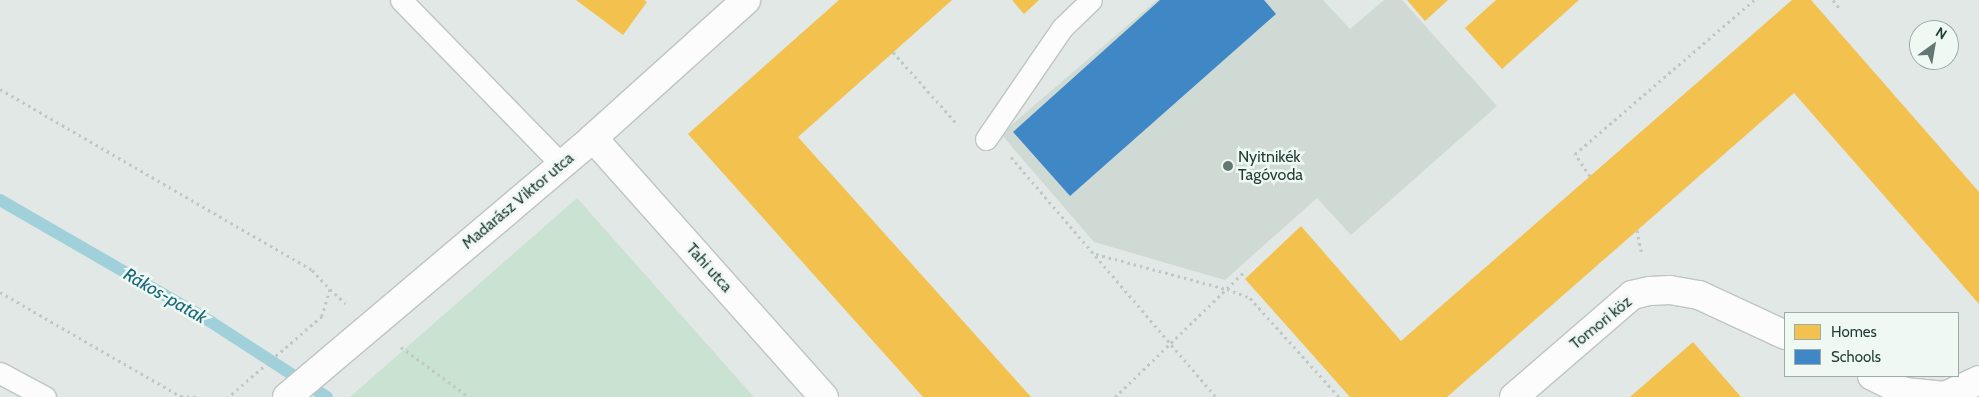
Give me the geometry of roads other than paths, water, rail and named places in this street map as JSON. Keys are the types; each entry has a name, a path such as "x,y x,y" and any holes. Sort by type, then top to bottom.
{"street":[{"name":"Madarász Viktor utca","path":"287,397 560,164 594,138 746,0"},
{"name":"Tahi utca","path":"594,138 824,397"},
{"name":"Tomori köz","path":"1514,397 1632,295 1650,291 1670,290 1699,296 1784,335"},
{"path":"1874,377 1905,392 1945,396 1979,380"}],"lane":[{"path":"402,0 560,164"},
{"path":"986,139 1062,28 1091,0"},
{"path":"0,373 45,397"}],"waterway":[{"name":"Rákos-patak","path":"0,200 211,322 327,397"}],"place":[{"name":"Nyitnikék Tagóvoda","path":"1228,166"}]}
